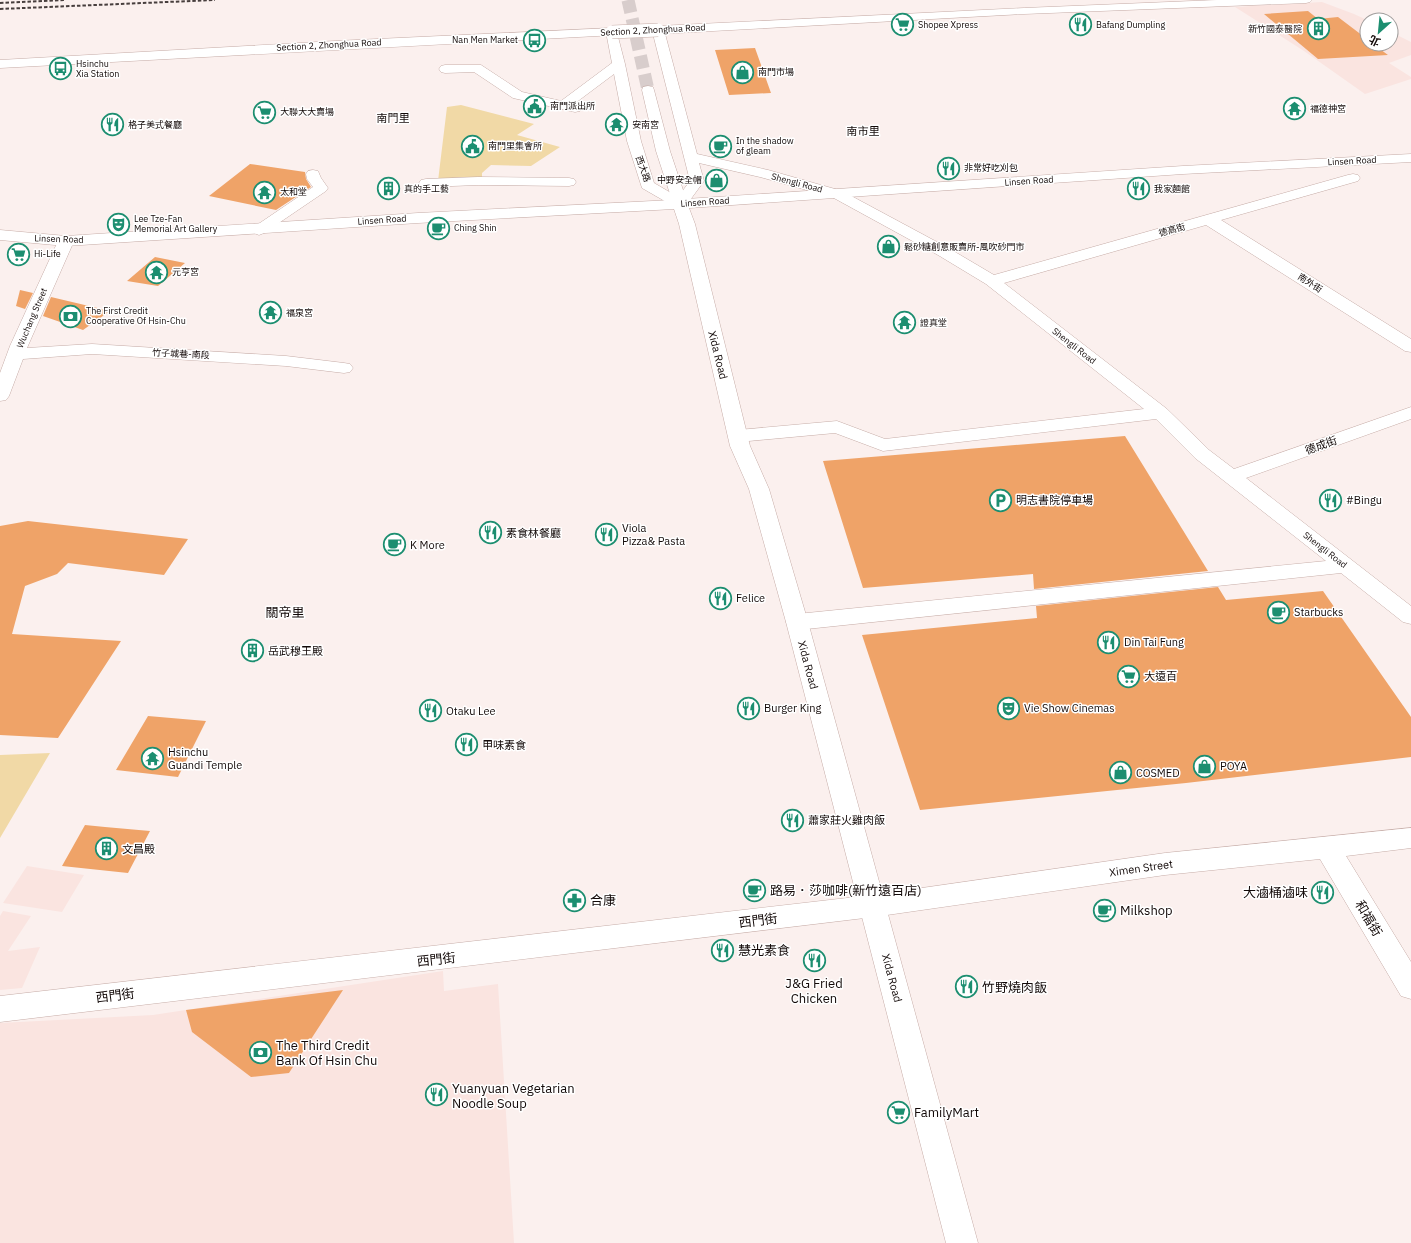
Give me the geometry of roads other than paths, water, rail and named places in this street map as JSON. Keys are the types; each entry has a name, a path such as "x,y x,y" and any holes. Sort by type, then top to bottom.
{"street":[{"name":"Section 2, Zhonghua Road","path":"0,64 327,45 1024,11 1306,0"},
{"path":"658,30 697,181 680,204"},
{"name":"西大路","path":"612,32 634,141 647,185 680,204"},
{"path":"445,69 477,68 518,95 570,107 619,64"},
{"name":"Xida Road","path":"648,90 663,151 687,224 740,446 759,489 797,622 962,1243"},
{"name":"Shengli Road","path":"692,157 763,173 837,194 944,252 992,281 1160,413 1202,454 1411,617"},
{"name":"Linsen Road","path":"0,235 66,241 259,230 426,217 680,204 1183,170 1411,158"},
{"path":"259,230 321,188 314,179 313,174"},
{"name":"德高街","path":"992,281 1353,178"},
{"path":"426,183 478,181 569,182"},
{"name":"南外街","path":"1208,219 1411,347"},
{"name":"Wuchang Street","path":"0,396 16,354 66,241"},
{"name":"竹子城巷-南段","path":"16,354 92,349 286,361 344,368"},
{"path":"738,436 837,427 883,445 1160,413"},
{"name":"德成街","path":"1231,477 1411,413"},
{"path":"797,622 1345,566"},
{"name":"Ximen Street","path":"873,906 1165,864 1411,838"},
{"name":"和福街","path":"1327,848 1411,987"},
{"name":"西門街","path":"0,1010 873,906"}],"tunnel":[{"path":"628,0 648,90"}],"railway":[{"path":"0,3 65,0"},
{"path":"0,9 215,0"}],"place":[{"name":"Shopee Xpress","path":"902,25"},
{"name":"Bafang Dumpling","path":"1080,25"},
{"name":"新竹國泰醫院","path":"1318,29"},
{"name":"Nan Men Market","path":"534,40"},
{"name":"Hsinchu Xia Station","path":"60,69"},
{"name":"南門市場","path":"742,72"},
{"name":"南門派出所","path":"535,106"},
{"name":"福德神宮","path":"1294,109"},
{"name":"大聯大大賣場","path":"265,112"},
{"name":"格子美式餐廳","path":"113,125"},
{"name":"安南宮","path":"617,125"},
{"name":"南門里集會所","path":"472,146"},
{"name":"In the shadow of gleam","path":"720,146"},
{"name":"非常好吃刈包","path":"949,168"},
{"name":"中野安全帽","path":"717,180"},
{"name":"真的手工藝","path":"388,189"},
{"name":"我家麵館","path":"1139,189"},
{"name":"太和堂","path":"265,192"},
{"name":"Lee Tze-Fan Memorial Art Gallery","path":"119,224"},
{"name":"Ching Shin","path":"438,228"},
{"name":"鬆砂糖創意販賣所-風吹砂門市","path":"889,247"},
{"name":"Hi-Life","path":"19,254"},
{"name":"元亨宮","path":"156,272"},
{"name":"福泉宮","path":"270,313"},
{"name":"The First Credit Cooperative Of Hsin-Chu","path":"71,316"},
{"name":"證真堂","path":"904,323"},
{"name":"明志書院停車場","path":"1000,500"},
{"name":"#Bingu","path":"1331,500"},
{"name":"素食林餐廳","path":"490,533"},
{"name":"Viola Pizza& Pasta","path":"607,534"},
{"name":"K More","path":"395,545"},
{"name":"Felice","path":"720,598"},
{"name":"Starbucks","path":"1279,612"},
{"name":"Din Tai Fung","path":"1108,642"},
{"name":"岳武穆王殿","path":"252,651"},
{"name":"大遠百","path":"1129,676"},
{"name":"Burger King","path":"749,708"},
{"name":"Vie Show Cinemas","path":"1008,708"},
{"name":"Otaku Lee","path":"430,711"},
{"name":"甲味素食","path":"466,745"},
{"name":"Hsinchu Guandi Temple","path":"153,758"},
{"name":"POYA","path":"1205,766"},
{"name":"COSMED","path":"1121,773"},
{"name":"蕭家莊火雞肉飯","path":"793,820"},
{"name":"文昌殿","path":"106,849"},
{"name":"路易．莎咖啡(新竹遠百店)","path":"755,890"},
{"name":"大滷桶滷味","path":"1323,892"},
{"name":"合康","path":"575,900"},
{"name":"Milkshop","path":"1105,910"},
{"name":"慧光素食","path":"723,950"},
{"name":"J&G Fried Chicken","path":"814,961"},
{"name":"竹野燒肉飯","path":"966,987"},
{"name":"The Third Credit Bank Of Hsin Chu","path":"260,1052"},
{"name":"Yuanyuan Vegetarian Noodle Soup","path":"437,1095"},
{"name":"FamilyMart","path":"898,1112"}],"district":[{"name":"南門里","path":"393,118"},
{"name":"南市里","path":"863,131"},
{"name":"關帝里","path":"285,612"}]}
